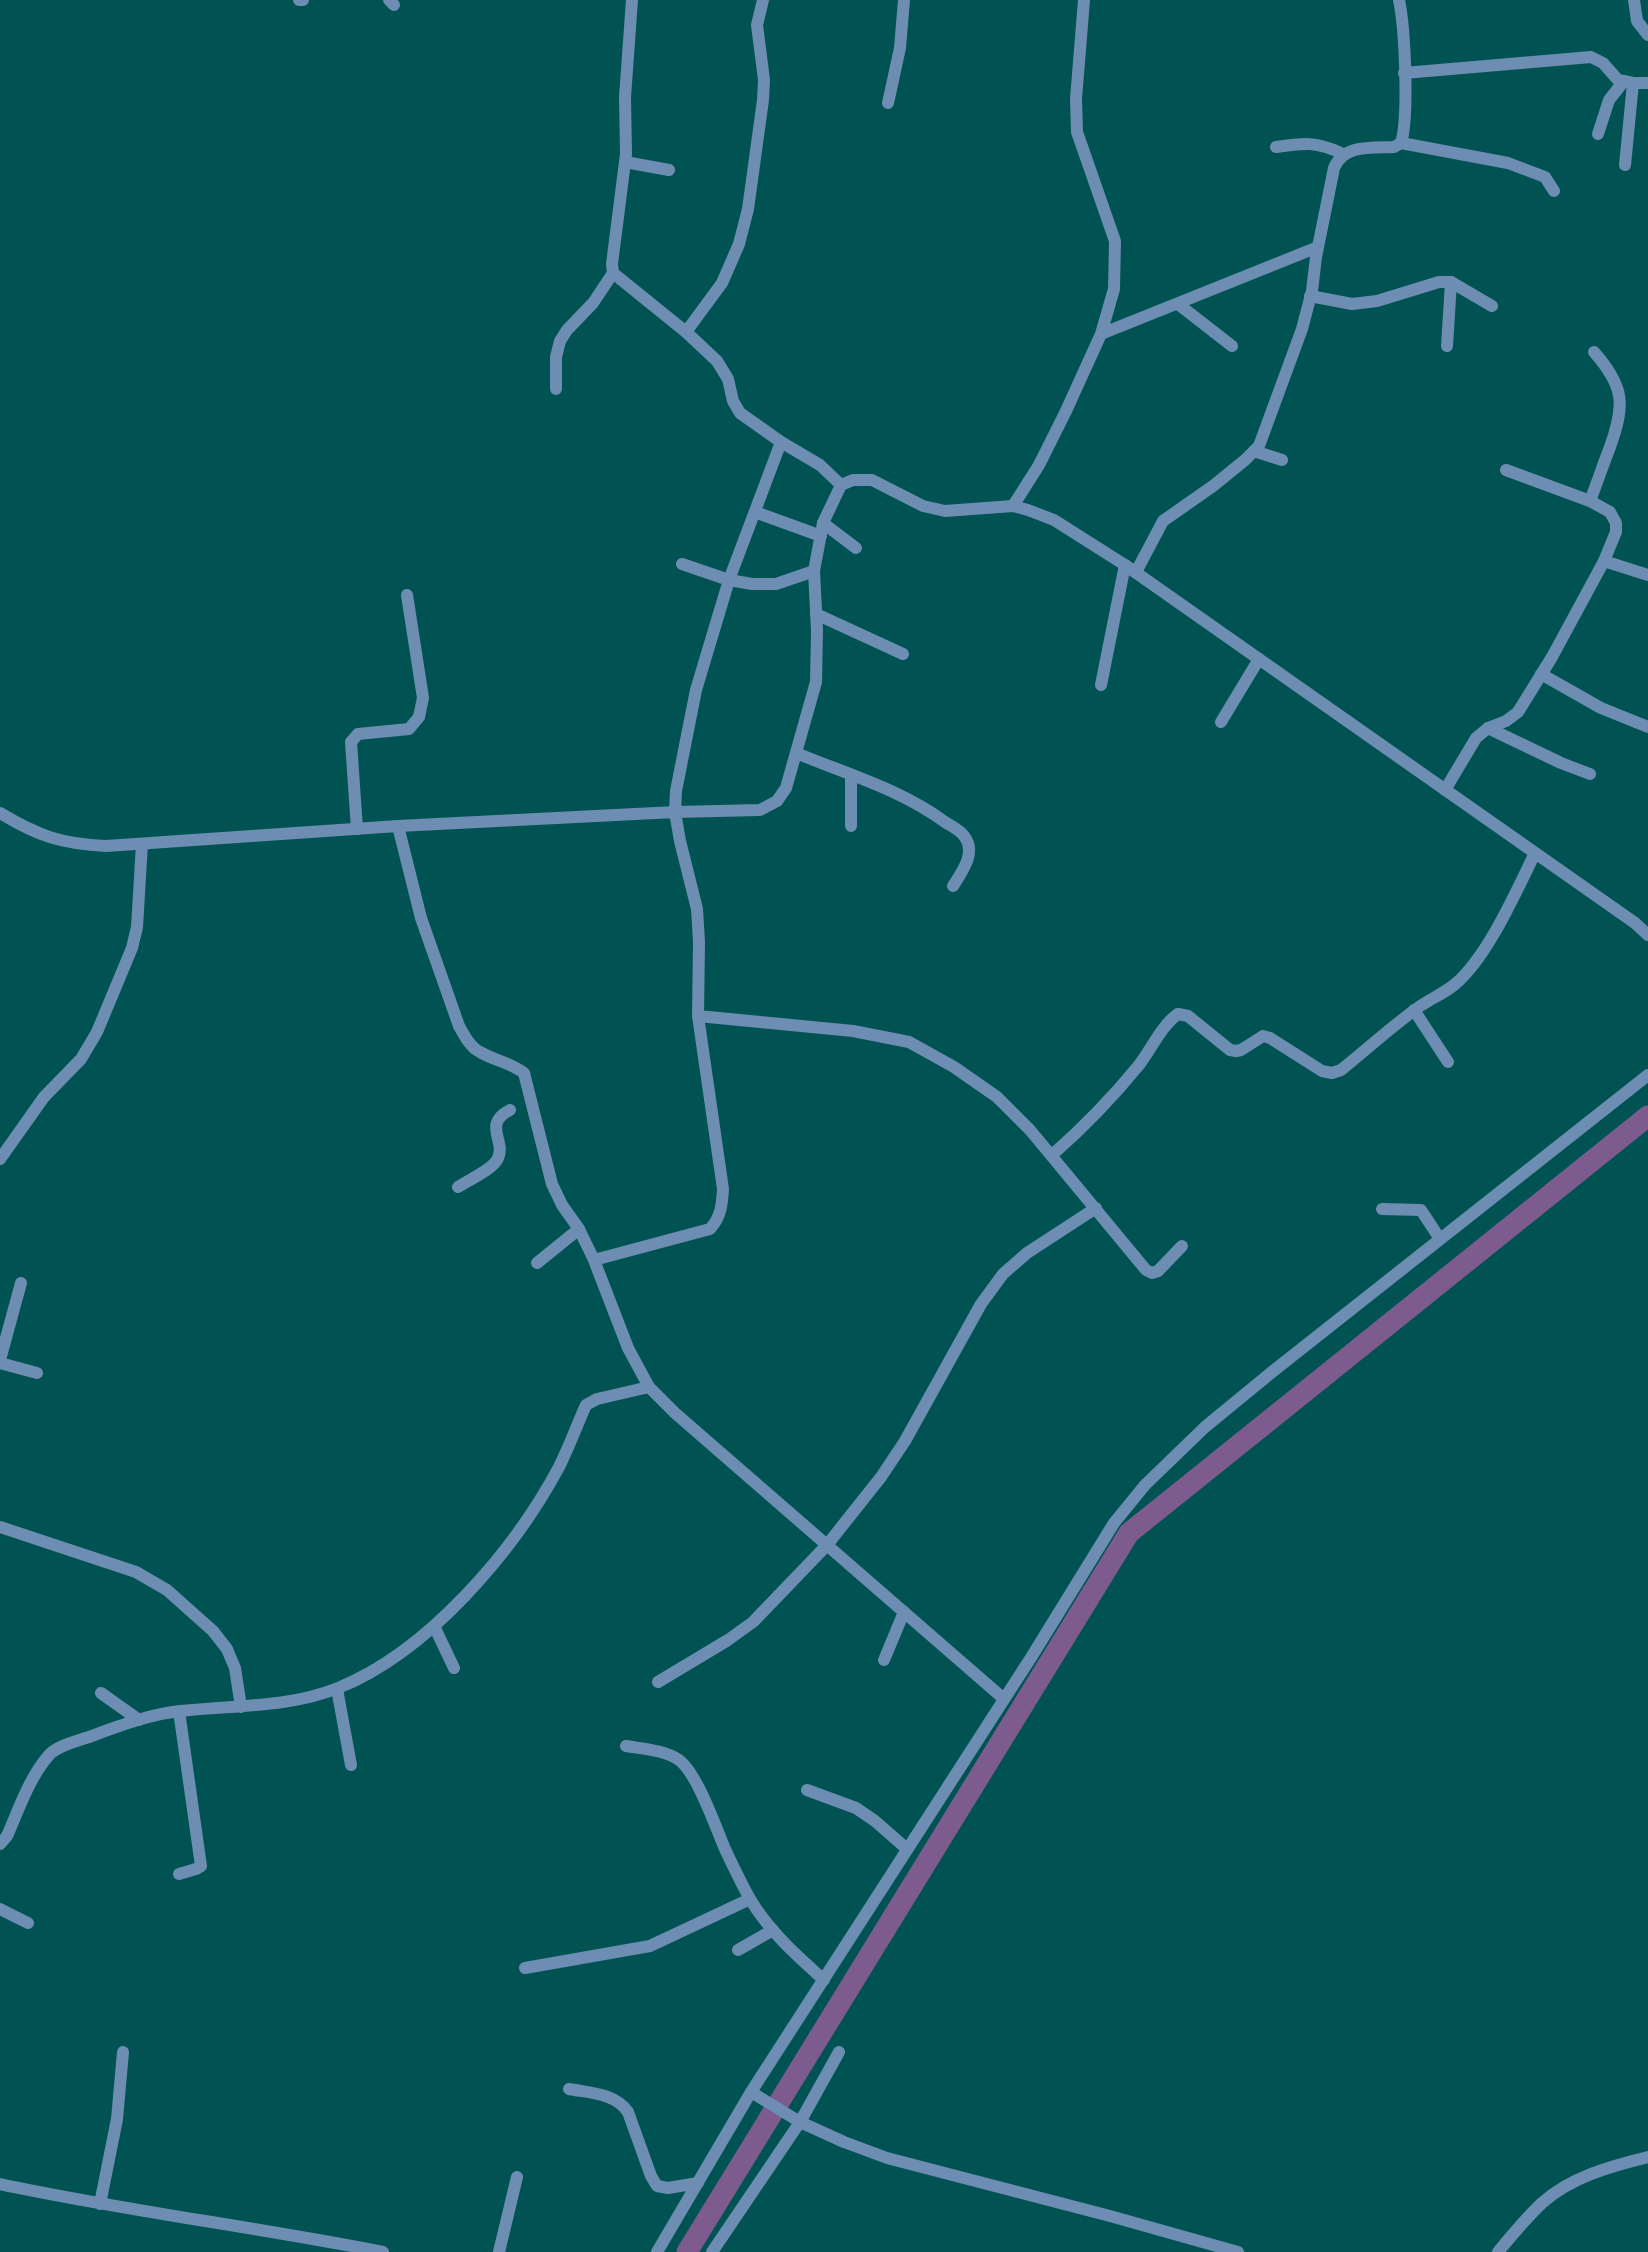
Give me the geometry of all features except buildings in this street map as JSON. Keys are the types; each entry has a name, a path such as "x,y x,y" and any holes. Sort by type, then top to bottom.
{"street":[{"path":"556,389 556,357 560,341 567,330 593,303 613,273 612,264 625,162 625,97 632,0"},
{"path":"686,332 722,283 739,244 748,209 763,100 764,80 757,25 763,0"},
{"path":"888,103 900,48 904,0"},
{"path":"1013,506 1039,465 1101,334 1114,289 1115,241 1077,132 1076,99 1083,0"},
{"path":"1399,0 1404,73 1404,116 1401,143"},
{"path":"1634,0 1637,21 1648,35"},
{"path":"1404,73 1591,57 1603,63 1618,80 1648,83"},
{"path":"1598,134 1609,100 1628,82"},
{"path":"1625,165 1628,82"},
{"path":"1276,147 1307,142 1329,147 1343,154"},
{"path":"1136,572 1162,520 1213,486 1259,446 1302,329 1334,168 1338,158 1348,151 1394,147 1401,143 1508,163 1545,177 1554,191"},
{"path":"625,162 669,170"},
{"path":"1101,334 1318,247"},
{"path":"613,273 686,332 717,361 728,379 740,413 781,442 820,465 841,485"},
{"path":"1310,296 1352,304 1377,301 1439,282 1451,282 1492,306"},
{"path":"1447,346 1451,282"},
{"path":"1178,304 1232,346"},
{"path":"1590,501 1620,420 1620,399 1614,380 1594,352"},
{"path":"594,1260 710,1229 718,1220 722,1207 723,1189 698,1016 697,909 675,812 676,791 696,690 729,580 781,442"},
{"path":"1254,451 1282,459"},
{"path":"1445,790 1476,738 1488,728 1506,721 1518,712 1604,561 1616,531 1616,522 1610,513 1590,501 1506,470"},
{"path":"0,813 19,825 51,839 76,844 142,844 398,826 760,810 777,801 786,788 816,682 814,570 822,529 841,485 853,480 872,480 923,506 945,511 1013,506 1054,520 1125,564 1648,935"},
{"path":"755,512 822,529 856,549"},
{"path":"1604,561 1648,575"},
{"path":"682,564 729,580 753,584 776,584 814,570"},
{"path":"1101,685 1125,564"},
{"path":"357,829 351,742 358,734 409,729 419,717 423,698 407,595"},
{"path":"816,614 903,654"},
{"path":"1221,722 1258,659"},
{"path":"1541,674 1600,708 1648,727"},
{"path":"1488,728 1561,763 1590,774"},
{"path":"796,753 881,785 912,800 964,836 968,847 968,864 953,886"},
{"path":"851,775 851,826"},
{"path":"398,826 421,918 459,1026 468,1041 479,1052 512,1065 524,1073 521,1106 552,1184 562,1205 579,1228 628,1348 649,1387 675,1413 1004,1699"},
{"path":"0,1159 44,1097 81,1059 97,1032 132,948 137,927 142,844"},
{"path":"1052,1155 1084,1127 1115,1094 1142,1061 1169,1020 1178,1014 1188,1016 1230,1050 1241,1050 1263,1036 1270,1038 1322,1071 1332,1073 1341,1070 1414,1010 1454,985 1475,962 1504,916 1535,853"},
{"path":"1414,1010 1448,1062"},
{"path":"698,1016 853,1031 909,1042 954,1067 997,1097 1052,1155 1146,1270 1152,1273 1158,1271 1182,1246"},
{"path":"657,2252 698,2183 756,2096 824,1980 1114,1523 1145,1485 1213,1420 1648,1075"},
{"path":"458,1187 493,1165 499,1158 500,1149 495,1131 497,1122 502,1115 521,1106"},
{"path":"658,1682 728,1640 753,1622 827,1545 881,1477 905,1441 981,1304 1003,1274 1027,1253 1096,1208"},
{"path":"1382,1209 1421,1210 1440,1239"},
{"path":"537,1263 579,1228"},
{"path":"21,1283 0,1362 37,1373"},
{"path":"0,1844 35,1775 50,1753 74,1742 139,1720 179,1711 280,1704 337,1689 405,1650 435,1628 507,1549 560,1466 586,1405 597,1399 649,1387"},
{"path":"0,1527 136,1572 167,1590 213,1631 227,1649 235,1668 241,1707"},
{"path":"884,1660 904,1612"},
{"path":"435,1628 454,1668"},
{"path":"337,1689 351,1765"},
{"path":"101,1693 139,1720"},
{"path":"179,1711 201,1866 179,1874"},
{"path":"626,1746 660,1752 680,1761 694,1779 726,1852 750,1899 792,1952 824,1980"},
{"path":"807,1790 856,1808 875,1821 907,1850"},
{"path":"525,1968 651,1946 750,1899"},
{"path":"0,1909 28,1923"},
{"path":"738,1950 773,1930"},
{"path":"100,2204 117,2119 123,2052"},
{"path":"712,2252 800,2122 839,2052"},
{"path":"569,2089 608,2097 622,2103 628,2112 651,2176 657,2186 668,2188 698,2183"},
{"path":"756,2096 800,2122 887,2158 1238,2252"},
{"path":"1498,2252 1543,2202 1572,2183 1607,2167 1648,2157"},
{"path":"499,2252 517,2177"},
{"path":"0,2184 322,2246 383,2252"}],"waterway":[{"path":"687,2252 1129,1533 1648,1116"}]}
